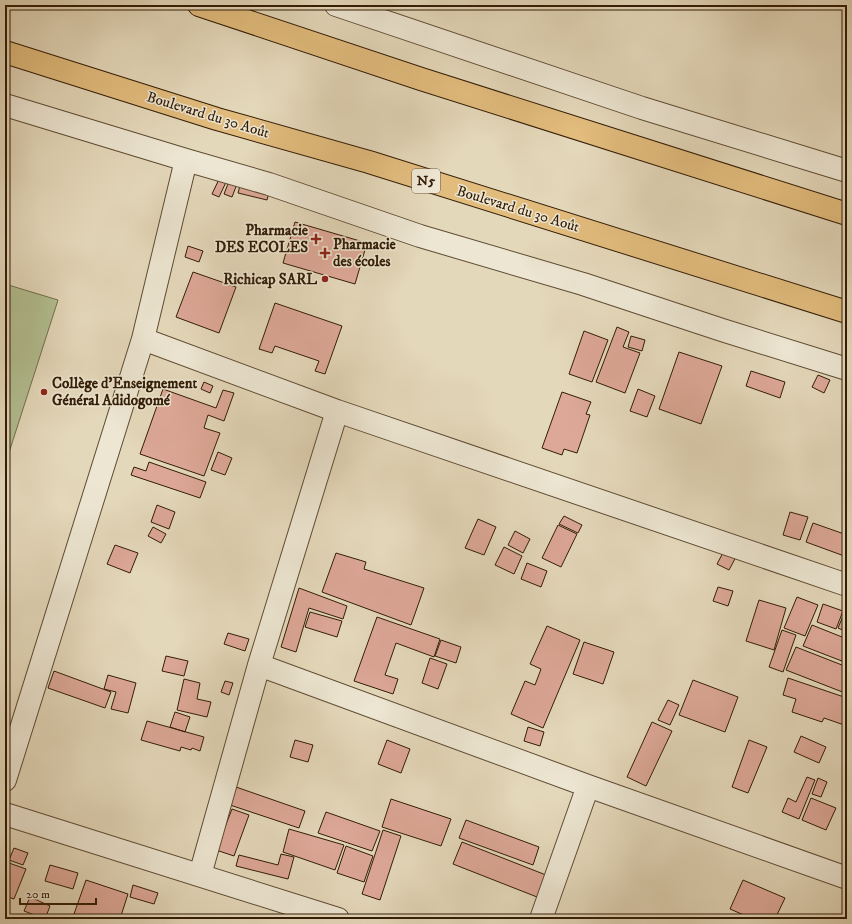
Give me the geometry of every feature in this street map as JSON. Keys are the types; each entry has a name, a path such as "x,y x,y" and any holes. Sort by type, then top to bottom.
{"highway":[{"path":"199,5 421,79 847,214"},
{"name":"Boulevard du 30 Août","path":"5,52 217,119 368,162 847,312"}],"street":[{"path":"336,5 642,108 847,172"},
{"path":"5,105 269,184 420,236 584,284 722,330 847,369"},
{"path":"5,780 143,339 186,160"},
{"path":"143,339 337,411 847,585"},
{"path":"200,875 259,665 337,411"},
{"path":"259,665 588,786 847,878"},
{"path":"541,919 588,786"},
{"path":"5,814 338,919"}],"green space":[{"path":"5,284 58,300 5,465"}],"building":[{"path":"221,175 228,178 219,197 212,194"},
{"path":"231,176 239,179 232,197 224,194"},
{"path":"242,178 271,185 267,200 238,193"},
{"name":"Pharmacie des écoles","path":"295,222 367,243 355,284 283,263"},
{"path":"188,246 203,251 199,262 185,257"},
{"path":"193,272 236,287 219,333 176,317"},
{"path":"275,303 342,326 325,374 315,371 319,361 275,346 272,353 259,349"},
{"path":"617,327 629,332 623,347 640,353 625,393 596,382"},
{"path":"584,331 608,340 592,382 569,374"},
{"path":"631,336 645,340 642,351 628,347"},
{"path":"679,352 722,366 701,424 659,409"},
{"path":"751,371 785,382 780,398 746,386"},
{"path":"818,375 830,380 824,393 812,387"},
{"path":"204,382 213,386 210,393 201,389"},
{"path":"163,389 216,408 223,390 234,393 224,421 208,415 204,428 220,433 204,476 140,454"},
{"path":"638,389 655,396 647,417 630,411"},
{"path":"562,392 591,402 586,414 590,415 577,453 564,449 562,455 542,448"},
{"path":"218,452 232,458 225,475 211,470"},
{"path":"149,462 206,482 200,498 131,475 134,467 146,471"},
{"path":"157,505 175,512 169,529 151,522"},
{"path":"790,512 808,517 800,540 783,535"},
{"path":"564,516 582,525 578,533 559,524"},
{"path":"478,519 496,527 484,555 465,548"},
{"path":"813,523 847,535 847,557 806,542"},
{"path":"558,525 577,534 561,567 542,558"},
{"path":"153,527 166,534 161,543 148,536"},
{"path":"515,531 530,539 523,553 508,545"},
{"path":"115,545 138,553 130,573 107,564"},
{"path":"504,547 522,556 514,574 495,565"},
{"path":"725,549 737,555 729,570 717,564"},
{"path":"336,553 366,562 364,569 424,588 411,625 322,592"},
{"path":"527,563 547,571 541,587 521,579"},
{"path":"718,587 733,591 728,606 713,601"},
{"path":"299,588 347,606 343,619 309,608 296,652 281,647"},
{"path":"797,597 818,605 805,636 784,628"},
{"path":"759,600 786,608 774,650 746,641"},
{"path":"823,604 843,611 836,629 817,622"},
{"path":"845,611 847,612 847,632 838,628"},
{"path":"310,612 342,621 337,637 305,627"},
{"path":"377,617 440,639 434,657 396,643 385,675 398,679 393,694 354,681"},
{"path":"812,625 847,639 847,663 803,646"},
{"path":"547,626 580,640 543,728 511,714 525,681 535,685 541,669 530,664"},
{"path":"782,630 796,635 783,672 769,667"},
{"path":"228,633 249,639 245,651 224,644"},
{"path":"441,640 461,647 456,663 435,656"},
{"path":"584,642 614,652 603,684 573,674"},
{"path":"796,647 847,667 847,690 845,693 786,670"},
{"path":"166,656 188,661 184,676 162,671"},
{"path":"430,658 447,664 438,689 422,683"},
{"path":"54,671 111,692 105,708 48,688"},
{"path":"108,675 136,683 128,713 111,709 116,692 104,689"},
{"path":"788,678 847,698 847,726 824,718 822,722 792,712 796,699 783,695"},
{"path":"184,679 200,683 197,699 211,702 207,717 177,710"},
{"path":"693,680 738,697 725,732 679,715"},
{"path":"225,681 233,683 229,695 221,692"},
{"path":"668,700 679,705 670,725 658,720"},
{"path":"175,712 190,717 185,732 170,727"},
{"path":"147,721 204,737 200,751 192,748 191,750 181,747 180,751 141,740"},
{"path":"652,722 672,731 646,786 627,777"},
{"path":"528,727 544,732 540,746 524,741"},
{"path":"801,736 826,747 819,763 794,752"},
{"path":"295,740 313,745 308,762 290,757"},
{"path":"387,740 410,749 401,773 378,764"},
{"path":"749,740 767,747 748,793 732,787"},
{"path":"807,777 815,780 799,819 782,812 788,798 796,802"},
{"path":"818,778 827,782 821,797 812,794"},
{"path":"236,787 305,811 299,828 230,805"},
{"path":"811,798 836,808 826,830 802,820"},
{"path":"391,799 451,819 441,846 382,827"},
{"path":"232,809 249,815 234,856 216,850"},
{"path":"326,812 380,831 372,851 318,833"},
{"path":"466,820 539,847 533,865 459,838"},
{"path":"289,829 344,845 335,870 283,852"},
{"path":"383,830 401,836 380,900 362,894"},
{"path":"462,842 546,875 537,897 453,864"},
{"path":"346,846 373,856 364,882 337,873"},
{"path":"14,848 28,853 23,865 9,860"},
{"path":"281,854 294,857 288,879 236,866 239,855 278,865"},
{"path":"9,863 26,869 14,899 5,896 5,873"},
{"path":"50,865 78,873 73,889 45,881"},
{"path":"86,880 128,894 120,919 88,919 74,914"},
{"path":"743,880 785,898 775,919 753,919 730,909"},
{"path":"133,885 158,893 154,904 130,897"},
{"path":"30,897 50,906 45,919 24,911"}],"place":[{"name":"Pharmacie DES ECOLES","path":"316,239"},
{"name":"Pharmacie des écoles","path":"325,253"},
{"name":"Richicap SARL","path":"325,279"},
{"name":"Collège d'Enseignement Général Adidogomé","path":"44,392"}]}
